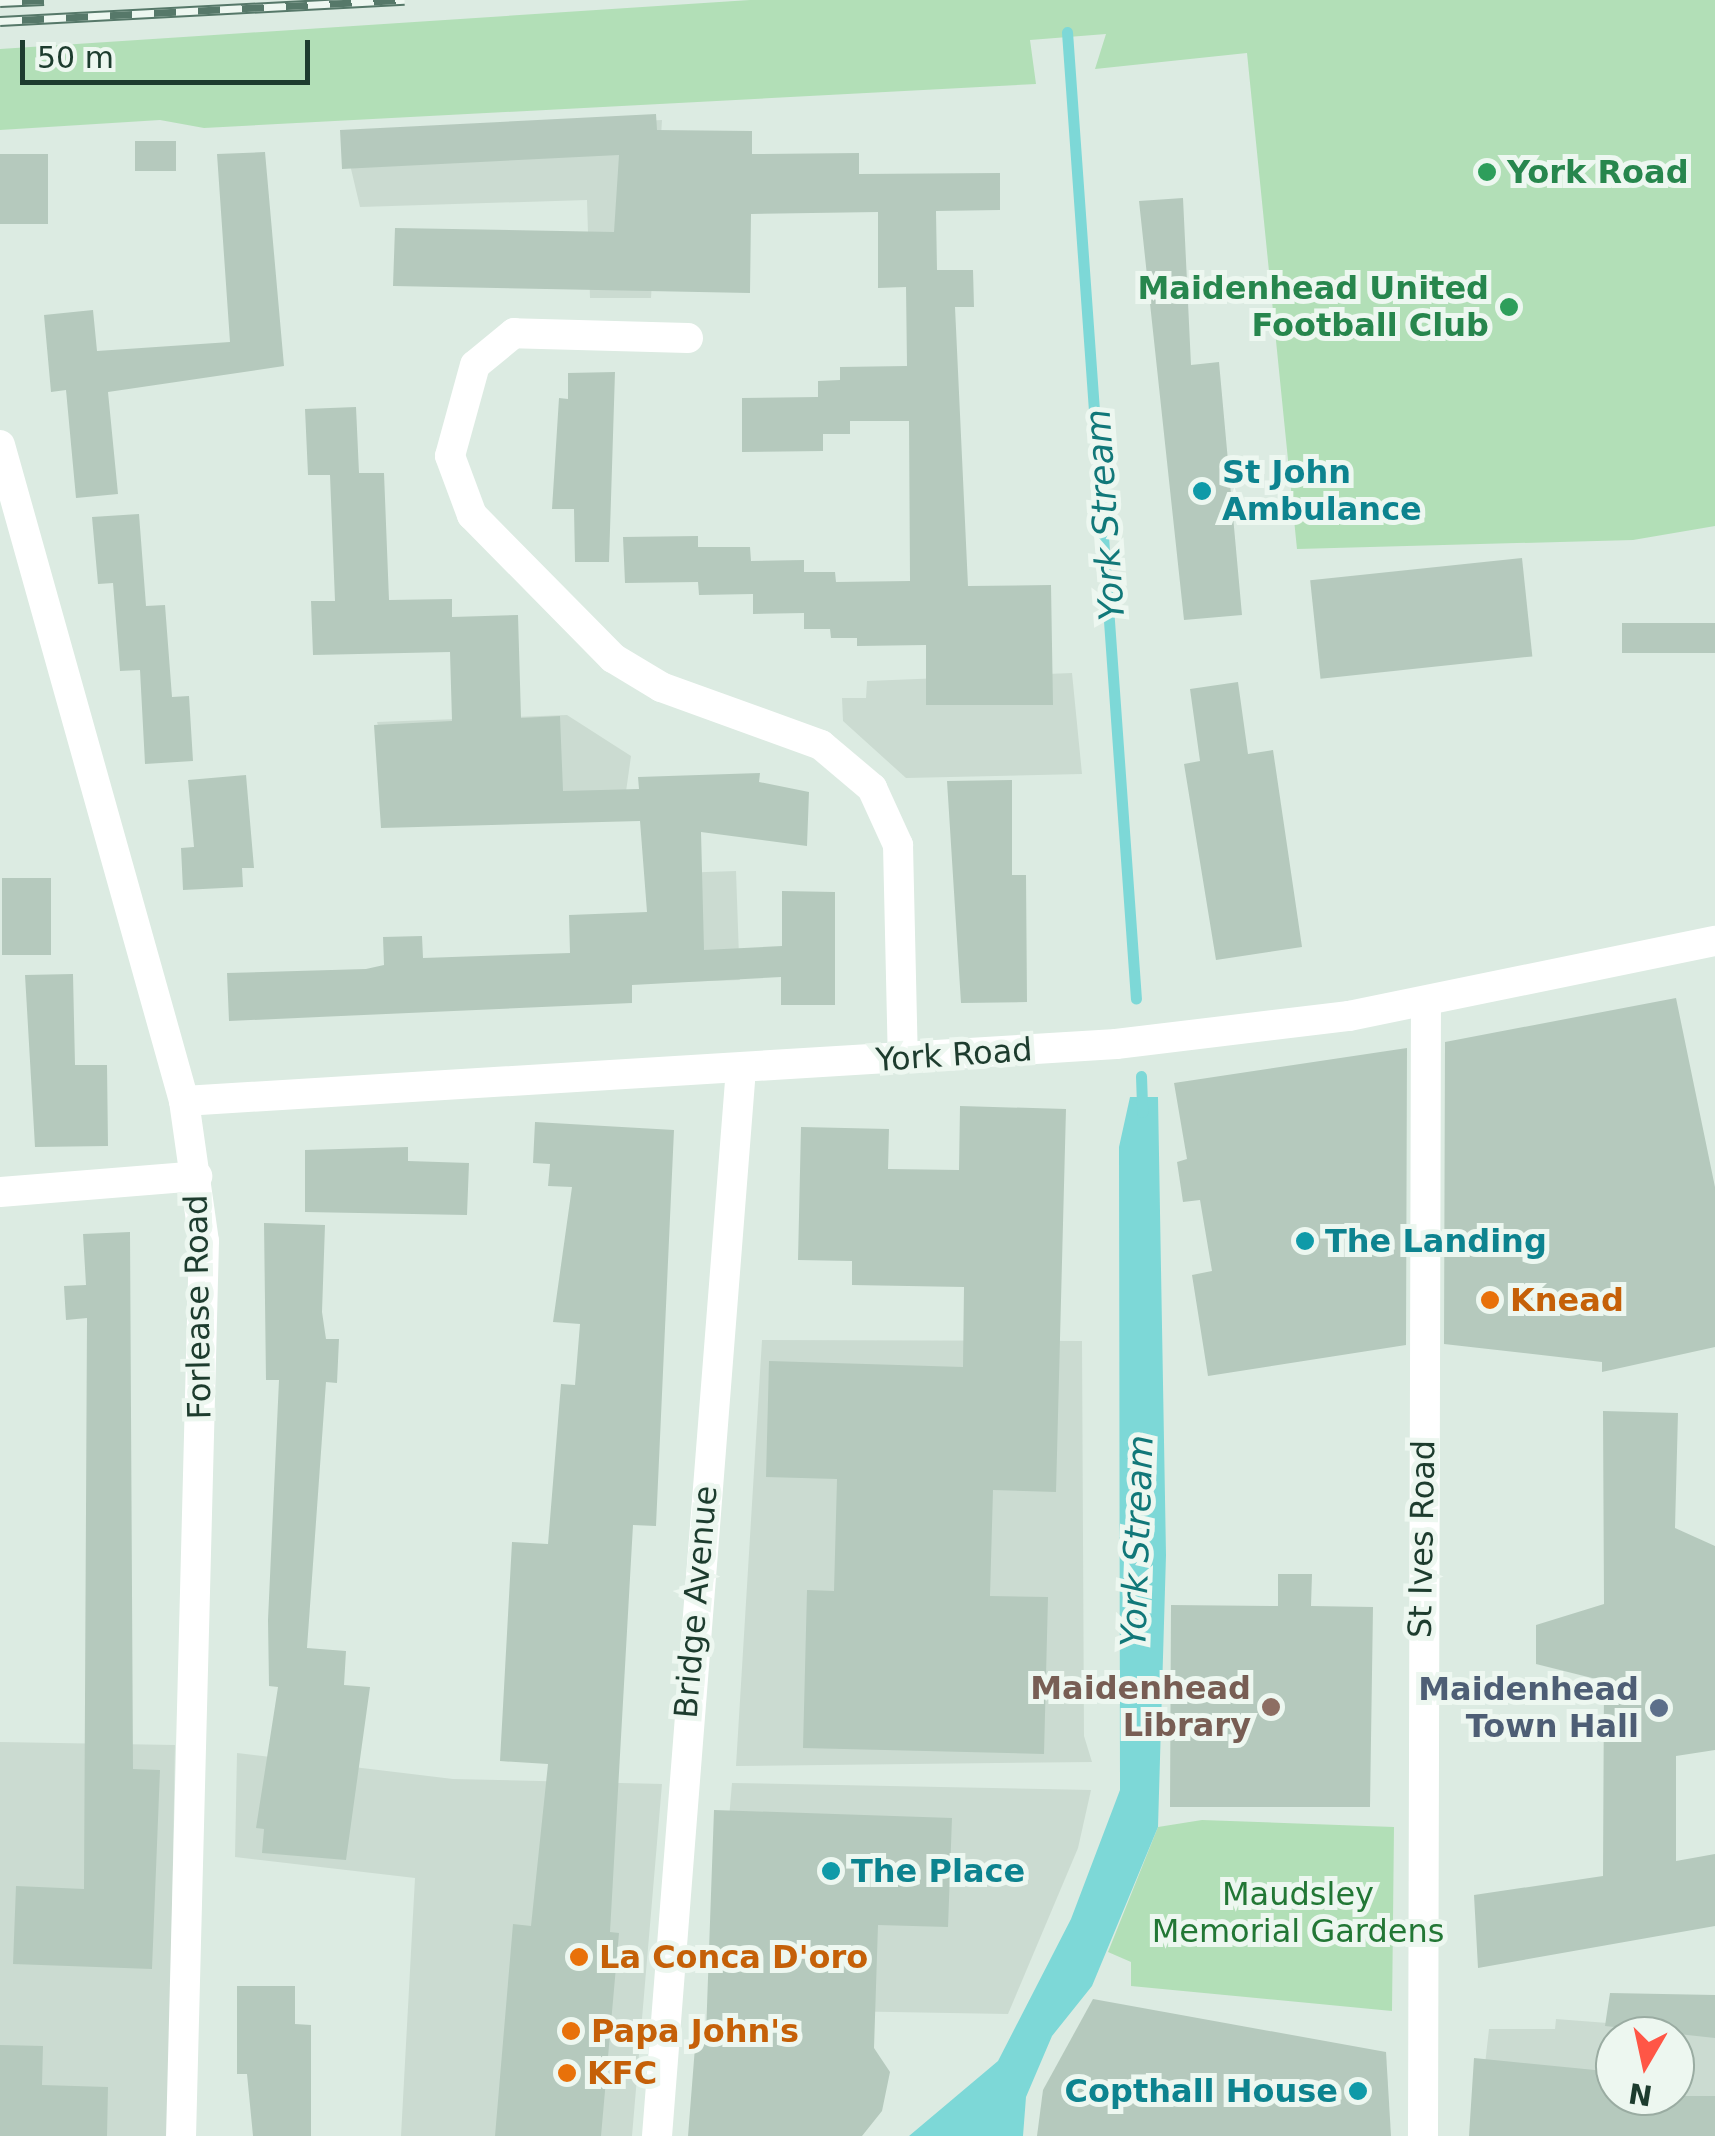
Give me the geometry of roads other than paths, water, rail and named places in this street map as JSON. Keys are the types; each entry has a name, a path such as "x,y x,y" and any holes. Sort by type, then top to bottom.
{"street":[{"path":"688,338 514,333 475,365 459,396 450,456 472,515 613,658 661,687 821,744 872,788 898,845 903,1058"},
{"name":"Forlease Road","path":"2,460 184,1102 204,1240 181,2136"},
{"name":"York Road","path":"184,1102 1116,1044 1426,1002 1715,941"},
{"name":"St Ives Road","path":"1423,2136 1426,1002"},
{"name":"Bridge Avenue","path":"657,2136 740,1068"},
{"path":"0,1192 197,1176"}],"water":[{"name":"York Stream","path":"1130,1097 1158,1097 1166,1555 1158,1827 1092,1986 1052,2036 1026,2097 1023,2136 909,2136 998,2061 1071,1919 1120,1790 1119,1147"}],"waterway":[{"name":"York Stream","path":"1067,32 1136,999"},
{"name":"York Stream","path":"1141,1076 1142,1112"}],"railway":[{"path":"0,2 44,0"},
{"path":"0,21 404,0"}],"place":[{"name":"York Road","path":"1487,172"},
{"name":"Maidenhead United Football Club","path":"1509,307"},
{"name":"St John Ambulance","path":"1202,491"},
{"name":"The Landing","path":"1305,1241"},
{"name":"Knead","path":"1490,1300"},
{"name":"Maidenhead Library","path":"1271,1707"},
{"name":"Maidenhead Town Hall","path":"1659,1708"},
{"name":"The Place","path":"831,1871"},
{"name":"La Conca D'oro","path":"579,1957"},
{"name":"Papa John's","path":"571,2031"},
{"name":"KFC","path":"567,2073"},
{"name":"Copthall House","path":"1358,2091"}],"park label":[{"name":"Maudsley Memorial Gardens","path":"1298,1914"}]}
